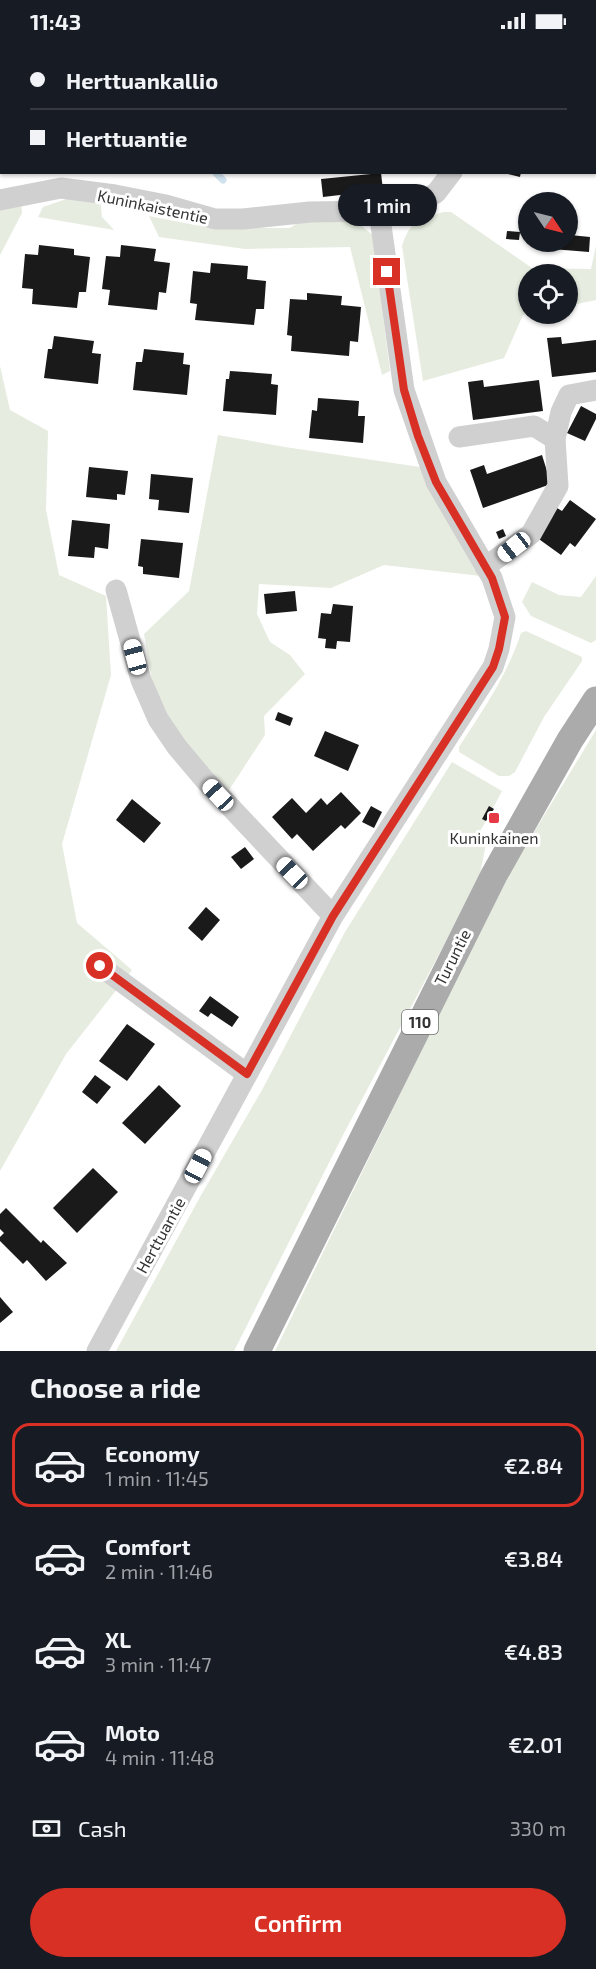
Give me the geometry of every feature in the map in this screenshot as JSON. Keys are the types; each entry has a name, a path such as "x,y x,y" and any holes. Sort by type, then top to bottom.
{"main road":[{"name":"Turuntie","path":"257,1351 489,885 520,827 596,700"}],"street":[{"name":"Kuninkaistentie","path":"0,200 54,180 166,205 215,219 243,219 310,212 379,211 423,200 436,193 450,174"},
{"name":"Herttuantie","path":"97,1351 333,916 493,667 499,649 505,617 492,578 436,482 404,390 379,211"},
{"path":"485,567 531,534 558,486 555,439 561,412 569,395 596,390"},
{"path":"459,437 534,426 555,439"},
{"path":"116,590 141,680 158,718 177,747 204,779 333,916"},
{"path":"100,966 247,1074"}],"shaded area":[{"path":"78,195 100,199 102,217 114,230 38,217 43,207"},
{"path":"21,200 22,213 0,255 0,204"},
{"path":"443,212 451,212 526,264 518,264 519,324 504,358 423,381 402,246 408,231 422,220"},
{"path":"149,216 210,228 290,228 308,216 326,217 351,221 366,229 373,236 390,371 382,375 350,247 245,249 159,237"},
{"path":"596,246 596,300 578,304 578,269 591,269"},
{"path":"0,366 10,410 48,431 46,510 59,575 106,596 111,675 62,844 77,923 132,970 66,1054 0,1171"},
{"path":"218,435 420,467 481,576 384,565 331,588 259,584 257,614 270,642 290,655 305,674 264,716 265,735 229,790 174,732 152,681 144,634 189,591"},
{"path":"596,576 596,640 591,643 531,616 522,602 532,582 559,595 581,597"},
{"path":"526,631 582,657 582,661 544,717 515,772 509,776 499,776 459,752 459,747 502,678 521,633"},
{"path":"596,730 596,1351 275,1351 503,883"},
{"path":"452,762 502,791 493,808 489,807 482,818 486,821 476,838 486,844 479,879 343,1135 234,1351 116,1351 200,1197 262,1090 345,932"}],"building":[{"path":"381,174 383,190 323,197 321,179"},
{"path":"507,231 518,232 518,240 506,239"},
{"path":"578,236 590,237 589,252 578,251"},
{"path":"39,245 74,249 74,255 90,257 86,292 79,292 77,308 32,304 33,289 22,288 25,254 38,255"},
{"path":"121,245 156,249 154,261 170,263 166,293 159,292 157,310 108,305 110,290 102,289 106,256 120,257"},
{"path":"211,263 248,266 247,279 266,281 264,309 256,309 254,325 195,320 197,304 190,303 193,271 210,273"},
{"path":"307,293 342,296 341,305 361,307 358,342 350,341 349,356 291,351 292,336 287,335 290,299 307,300"},
{"path":"54,336 94,341 92,353 101,354 98,384 44,378 48,349 52,349"},
{"path":"561,337 562,344 596,340 596,372 552,377 547,338"},
{"path":"144,349 184,353 183,364 190,365 187,395 133,390 136,362 142,362"},
{"path":"230,371 272,374 271,384 278,385 276,415 223,411 226,379 229,379"},
{"path":"483,380 484,387 539,380 543,411 473,420 468,382"},
{"path":"318,398 359,401 358,416 365,416 363,443 309,438 312,410 317,411"},
{"path":"581,406 596,414 596,419 585,441 567,433"},
{"path":"542,455 551,484 483,508 470,470 484,465 487,474"},
{"path":"89,467 128,471 125,495 117,494 117,500 86,497"},
{"path":"151,474 193,478 189,513 158,510 159,500 149,499"},
{"path":"570,500 596,519 575,547 570,543 561,555 536,537 557,508 562,511"},
{"path":"72,520 110,524 108,549 95,547 94,558 68,556"},
{"path":"503,529 506,536 499,539 496,532"},
{"path":"141,539 183,543 179,578 143,574 143,567 138,566"},
{"path":"295,591 297,611 266,614 264,594"},
{"path":"333,604 353,606 350,642 337,641 336,649 325,648 326,639 318,638 321,613 331,614"},
{"path":"278,712 293,718 290,726 275,720"},
{"path":"325,731 359,745 348,771 314,756"},
{"path":"341,792 361,813 345,829 341,825 313,851 297,834 292,839 272,817 292,798 306,813 321,798 327,805"},
{"path":"132,799 161,823 144,843 116,820"},
{"path":"371,806 382,812 374,828 362,822"},
{"path":"489,806 494,809 486,821 482,819"},
{"path":"245,847 254,859 241,869 231,857"},
{"path":"206,907 220,920 202,941 188,928"},
{"path":"210,996 239,1017 232,1027 211,1013 208,1017 199,1011"},
{"path":"127,1024 155,1044 127,1081 99,1061"},
{"path":"95,1075 111,1087 97,1104 82,1092"},
{"path":"159,1085 181,1106 145,1144 122,1123"},
{"path":"93,1168 118,1192 77,1233 53,1208"},
{"path":"6,1208 41,1243 43,1240 67,1263 46,1281 27,1260 23,1264 0,1241 4,1233 0,1229 0,1214"},
{"path":"0,1297 13,1312 0,1323"}],"waterway":[{"path":"217,174 223,180"}],"place":[{"name":"Kuninkainen","path":"494,818"}],"route":[{"path":"100,966 247,1074 333,916 493,667 505,617 492,578 436,482 418,436 404,390 387,272"}]}
